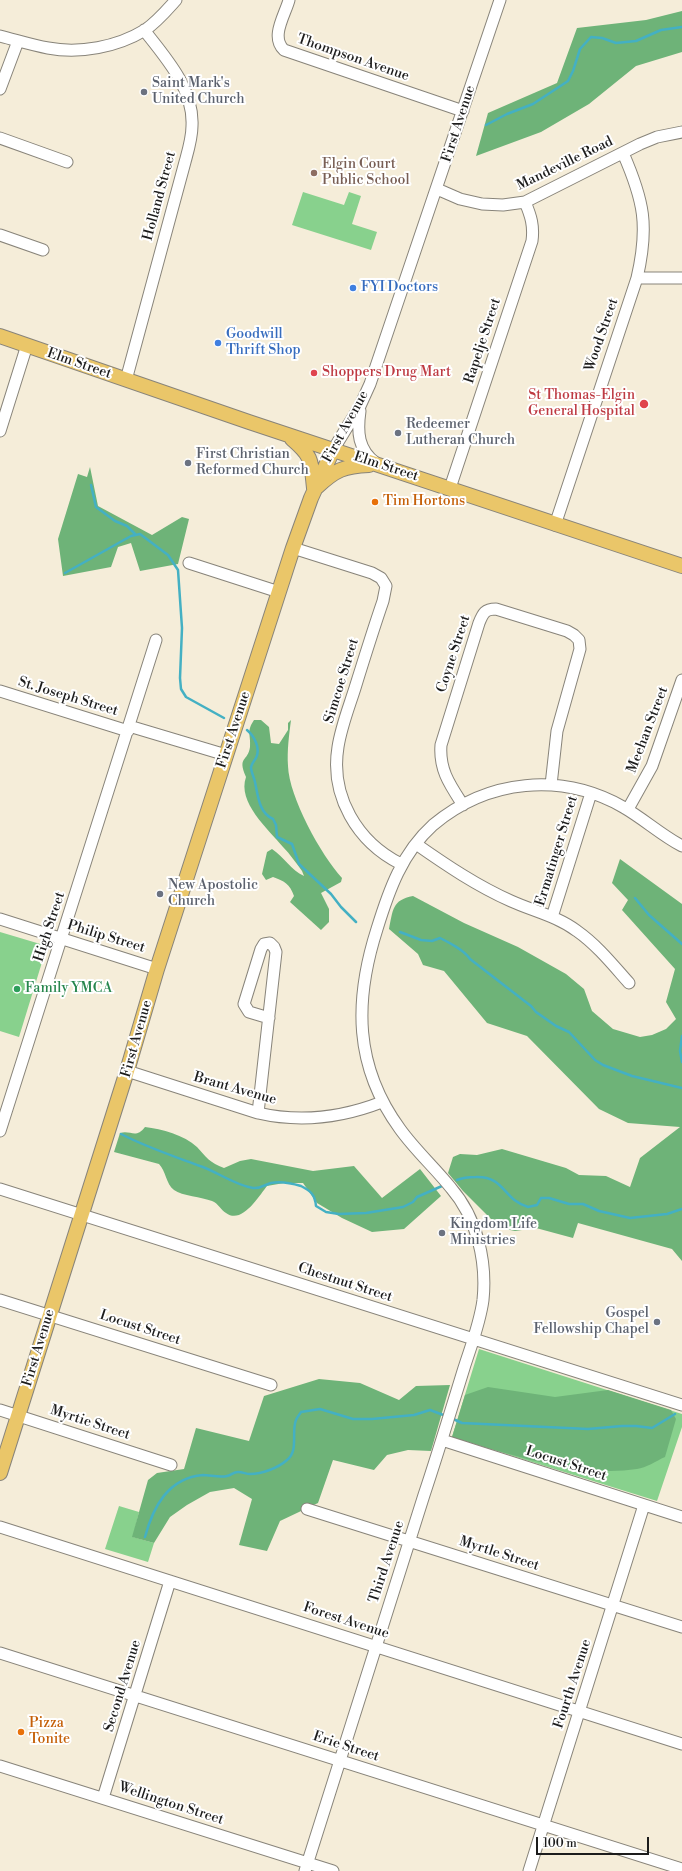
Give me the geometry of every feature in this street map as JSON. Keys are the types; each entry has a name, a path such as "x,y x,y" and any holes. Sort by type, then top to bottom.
{"main road":[{"name":"Elm Street","path":"0,336 332,450 682,566"},
{"path":"287,434 302,447 310,458 314,490"},
{"name":"First Avenue","path":"0,1473 127,1072 157,969 293,548 314,490 332,450"},
{"path":"314,490 329,476 340,469 354,466 379,465"}],"street":[{"path":"0,36 48,48 81,49 100,47 118,42 144,30 176,0"},
{"name":"Thompson Avenue","path":"289,0 278,36 281,47 284,50 463,111"},
{"name":"First Avenue","path":"332,450 360,406 437,189 500,0"},
{"name":"Holland Street","path":"126,380 185,162 192,128 192,111 180,78 144,30"},
{"path":"0,89 18,41"},
{"name":"Mandeville Road","path":"437,189 460,199 482,204 503,205 525,202 658,137 682,132"},
{"path":"0,138 68,162"},
{"name":"Wood Street","path":"555,525 637,278 644,243 642,206 637,185 623,153"},
{"name":"Rapelje Street","path":"450,488 532,241 533,228 531,216 525,202"},
{"path":"0,235 43,250"},
{"path":"637,278 682,278"},
{"path":"0,431 27,346"},
{"path":"360,406 358,438 365,452 379,465"},
{"name":"Simcoe Street","path":"293,548 372,573 381,578 386,586 339,742 337,774 346,808 355,825 375,846 401,864"},
{"path":"189,563 279,592"},
{"name":"Coyne Street","path":"463,805 444,774 441,760 442,745 479,622 483,613 489,609 496,609 567,632 580,640 580,649 557,731 551,785"},
{"name":"High Street","path":"0,1131 156,640"},
{"name":"Meehan Street","path":"628,809 652,766 682,680"},
{"name":"St. Joseph Street","path":"0,691 226,755"},
{"name":"Third Avenue","path":"306,1867 473,1339 481,1311 484,1285 482,1261 476,1233 459,1198 402,1132 382,1102 373,1078 365,1048 362,994 368,958 390,887 401,864 416,844 434,825 463,805 502,789 551,785 591,793 628,809 661,834 682,846"},
{"name":"Ermatinger Street","path":"552,917 591,793"},
{"path":"416,844 493,893 565,923 587,939 629,983"},
{"name":"Philip Street","path":"0,919 157,969"},
{"path":"258,1113 269,1018 276,952 270,943 264,944 261,949 244,1004 249,1012 269,1018"},
{"name":"Brant Avenue","path":"127,1072 258,1113 276,1117 320,1118 357,1111 382,1102"},
{"name":"Chestnut Street","path":"0,1189 682,1405"},
{"name":"Locust Street","path":"0,1300 271,1386"},
{"name":"Myrtie Street","path":"0,1410 171,1465"},
{"name":"Locust Street","path":"442,1440 682,1517"},
{"name":"Fourth Avenue","path":"529,1871 614,1606 644,1505"},
{"name":"Myrtle Street","path":"307,1509 682,1627"},
{"name":"Forest Avenue","path":"0,1527 682,1744"},
{"name":"Second Avenue","path":"104,1798 170,1581"},
{"name":"Erie Street","path":"0,1653 682,1869"},
{"name":"Wellington Street","path":"0,1766 104,1798 306,1867 333,1871"}],"green space":[{"path":"682,11 682,52 636,66 589,104 541,132 476,156 488,113 557,83 577,28 646,20"},
{"path":"303,192 344,205 349,192 361,196 352,224 377,232 371,250 292,225"},
{"path":"90,467 98,506 152,535 182,517 189,519 178,564 140,571 131,543 118,547 111,567 63,576 58,539 78,474 87,477"},
{"path":"254,720 261,720 269,727 271,743 279,744 288,730 288,723 291,720 288,743 288,766 294,793 300,809 316,841 342,878 341,882 321,893 329,909 329,922 321,930 290,902 294,896 291,889 286,884 273,877 266,880 262,874 267,852 272,849 295,870 304,876 291,856 262,824 246,796 244,786 246,777 243,762 249,752 249,730"},
{"path":"620,859 682,904 682,1261 672,1249 578,1223 573,1238 536,1228 515,1231 500,1228 463,1191 448,1173 453,1157 460,1154 477,1155 502,1149 566,1168 579,1175 606,1176 630,1187 640,1158 680,1127 628,1123 599,1109 527,1036 487,1023 444,971 423,965 418,954 389,929 393,911 397,903 413,896 464,923 518,947 566,974 584,989 592,1011 613,1029 640,1037 652,1035 666,1029 676,1019 666,1002 675,969 622,910 628,900 612,883"},
{"name":"Family YMCA","path":"0,932 47,946 19,1037 0,1031"},
{"path":"145,1127 165,1131 186,1139 197,1147 212,1162 224,1168 240,1161 251,1159 313,1171 354,1166 382,1198 420,1169 441,1196 404,1229 372,1232 342,1218 317,1203 303,1183 284,1183 267,1186 250,1208 238,1215 232,1216 224,1212 216,1203 212,1201 182,1194 174,1190 169,1184 159,1164 114,1152 120,1133 139,1133"},
{"path":"479,1349 682,1414 682,1427 657,1501 452,1437"},
{"path":"319,1379 360,1383 399,1400 416,1386 450,1385 431,1451 408,1450 387,1455 374,1470 333,1460 318,1503 280,1521 267,1551 239,1545 252,1499 234,1488 210,1492 187,1505 170,1517 154,1543 132,1537 148,1480 157,1473 184,1469 196,1428 249,1441 264,1396"},
{"path":"488,1387 555,1397 608,1390 671,1410 676,1419 665,1457 647,1466 637,1469 615,1471 591,1470 543,1463 452,1437 465,1395"},
{"path":"119,1506 139,1512 133,1537 154,1543 148,1562 105,1549"}],"waterway":[{"path":"486,125 507,114 533,104 568,81 580,49 591,37 602,38 616,43 636,41 661,30 682,27"},
{"path":"91,485 96,507 115,521 127,526 136,535"},
{"path":"65,573 131,536 140,534 168,555 178,570 182,628 181,689 186,697 224,718"},
{"path":"247,730 254,739 258,750 251,767 258,798 265,813 273,819 276,825 277,837 292,844 299,864 331,894 356,922"},
{"path":"635,898 649,915 682,944"},
{"path":"400,932 421,940 432,941 440,938 456,947 531,1006 536,1012 556,1026 569,1032 595,1060 603,1065 632,1076 682,1088"},
{"path":"682,1036 680,1051 682,1062"},
{"path":"121,1134 246,1186 258,1188 278,1182 301,1186 312,1194 315,1199 316,1206 326,1212 339,1214 366,1213 403,1207 413,1202 417,1197 442,1186"},
{"path":"457,1180 466,1177 486,1178 493,1180 499,1184 513,1199 528,1207 537,1205 541,1198 549,1198 569,1204 583,1204 599,1211 630,1218 667,1214 682,1209"},
{"path":"145,1537 148,1526 158,1505 171,1488 180,1482 191,1477 203,1475 221,1477 229,1476 236,1472 250,1474 265,1472 275,1468 287,1460 293,1452 296,1419 301,1412 320,1409 353,1419 372,1419 414,1415 430,1410 446,1416"},
{"path":"451,1418 462,1423 588,1429 622,1426 652,1428 675,1414"}],"place":[{"name":"Saint Mark's United Church","path":"144,92"},
{"name":"Elgin Court Public School","path":"314,173"},
{"name":"FYI Doctors","path":"353,288"},
{"name":"Goodwill Thrift Shop","path":"218,343"},
{"name":"Shoppers Drug Mart","path":"314,373"},
{"name":"St Thomas-Elgin General Hospital","path":"644,404"},
{"name":"Redeemer Lutheran Church","path":"398,433"},
{"name":"First Christian Reformed Church","path":"188,463"},
{"name":"Tim Hortons","path":"375,502"},
{"name":"New Apostolic Church","path":"160,894"},
{"name":"Family YMCA","path":"17,989"},
{"name":"Kingdom Life Ministries","path":"442,1233"},
{"name":"Gospel Fellowship Chapel","path":"657,1322"},
{"name":"Pizza Tonite","path":"21,1732"}]}
